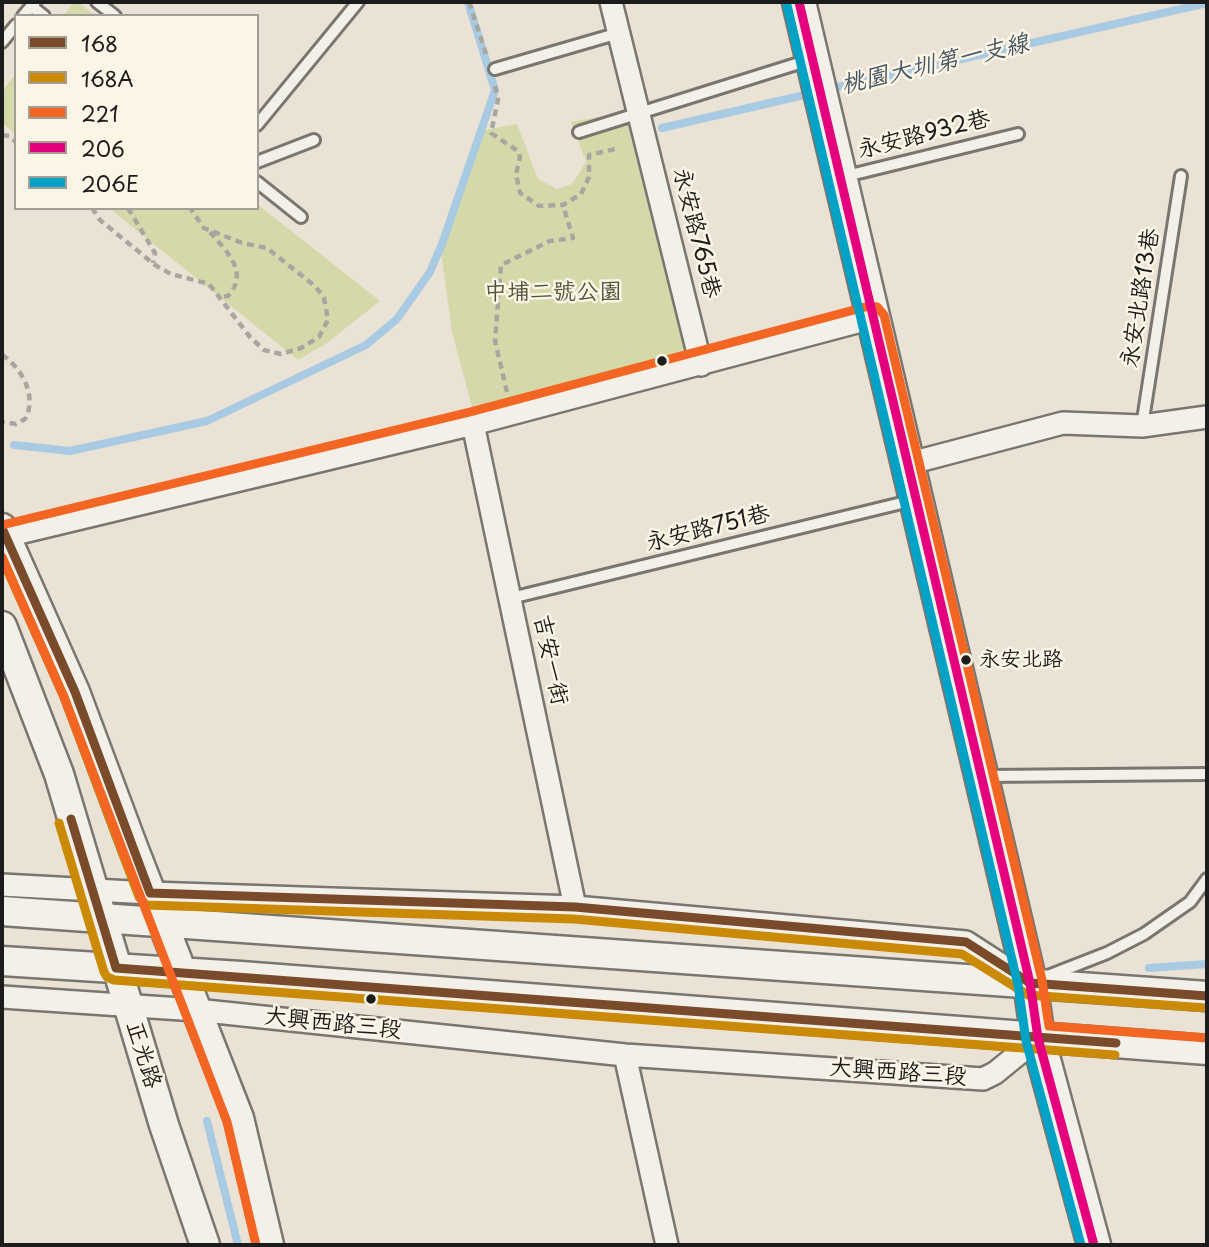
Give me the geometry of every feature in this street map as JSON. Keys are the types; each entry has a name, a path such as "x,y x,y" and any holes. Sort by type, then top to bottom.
{"main road":[{"path":"799,2 1030,984 1038,1038 1094,1245"}],"street":[{"name":"永安路765巷","path":"611,2 701,365"},
{"path":"269,1245 239,1118 150,894 75,692 3,534 473,424 872,318"},
{"path":"907,464 1063,423 1142,426 1207,417"},
{"name":"吉安一街","path":"473,424 575,907"},
{"name":"正光路","path":"2,626 59,774 164,1125 205,1245"},
{"path":"2,885 150,894 575,907 965,942 1030,984"},
{"path":"2,911 1207,996"},
{"name":"大興西路三段","path":"2,961 181,972 1038,1038"},
{"name":"大興西路三段","path":"2,997 196,1010 625,1055 984,1079 1038,1038"},
{"path":"1038,1038 1207,1050"},
{"path":"625,1055 667,1245"}],"lane":[{"path":"97,2 112,14"},
{"path":"259,123 358,2"},
{"path":"2,43 14,28"},
{"path":"495,69 619,33"},
{"path":"579,132 639,113 814,67"},
{"name":"永安路932巷","path":"840,177 1018,134"},
{"path":"259,161 314,140"},
{"name":"永安北路13巷","path":"1142,426 1181,176"},
{"path":"259,184 301,217"},
{"name":"永安路751巷","path":"510,598 914,500"},
{"path":"980,776 1207,774"},
{"path":"1030,984 1107,953 1144,933 1190,902 1207,879"}],"path":[{"path":"518,151 520,157 516,174 520,193 539,206 563,205 581,194 589,177 589,155 615,149"},
{"path":"510,403 495,341 501,265 550,241 573,238 563,205"},
{"path":"93,210 100,220 153,264 171,274 209,284 250,338 264,350 281,354 301,348 319,337 328,320 324,298 316,287 267,248 242,243 207,229"},
{"path":"129,210 155,253 153,264"},
{"path":"192,210 237,268 238,277 234,290 228,296 217,297"},
{"path":"2,355 13,362 25,380 30,400 25,419 16,424 2,422"}],"green space":[{"path":"74,2 78,2 93,14 65,14"},
{"path":"14,76 14,132 2,123 2,91"},
{"name":"中埔二號公園","path":"637,110 699,363 476,422 452,332 441,252 479,131 517,124 538,179 557,189 572,184 586,162 571,122"},
{"path":"259,206 380,301 327,343 298,360 111,210 259,210"}],"waterway":[{"path":"14,445 70,451 207,421 366,345 397,319 430,272 442,244 495,90 468,2"},
{"name":"桃園大圳第一支線","path":"825,90 1207,3"},
{"name":"桃園大圳第一支線","path":"662,128 813,93"},
{"path":"1149,968 1207,964"},
{"path":"207,1121 238,1245"}],"transit line":[{"name":"206","path":"799,2 1030,983 1038,1038 1094,1245"},
{"name":"206E","path":"787,5 1018,985 1026,1041 1081,1245"},
{"name":"221","path":"2,525 470,412 869,306 877,307 884,315 1042,980 1049,1026 1207,1038"},
{"name":"168","path":"2,528 75,692 150,893 575,907 966,942 1030,983 1207,996"},
{"name":"221","path":"2,557 64,697 227,1122 256,1245"},
{"name":"168A","path":"2,558 64,697 139,897 146,905 574,919 962,954 1028,995 1206,1008"},
{"name":"168","path":"71,819 116,968 1116,1043"},
{"name":"168A","path":"59,823 104,972 114,980 1115,1055"}],"place":[{"name":"永安北路","path":"966,660"}]}
